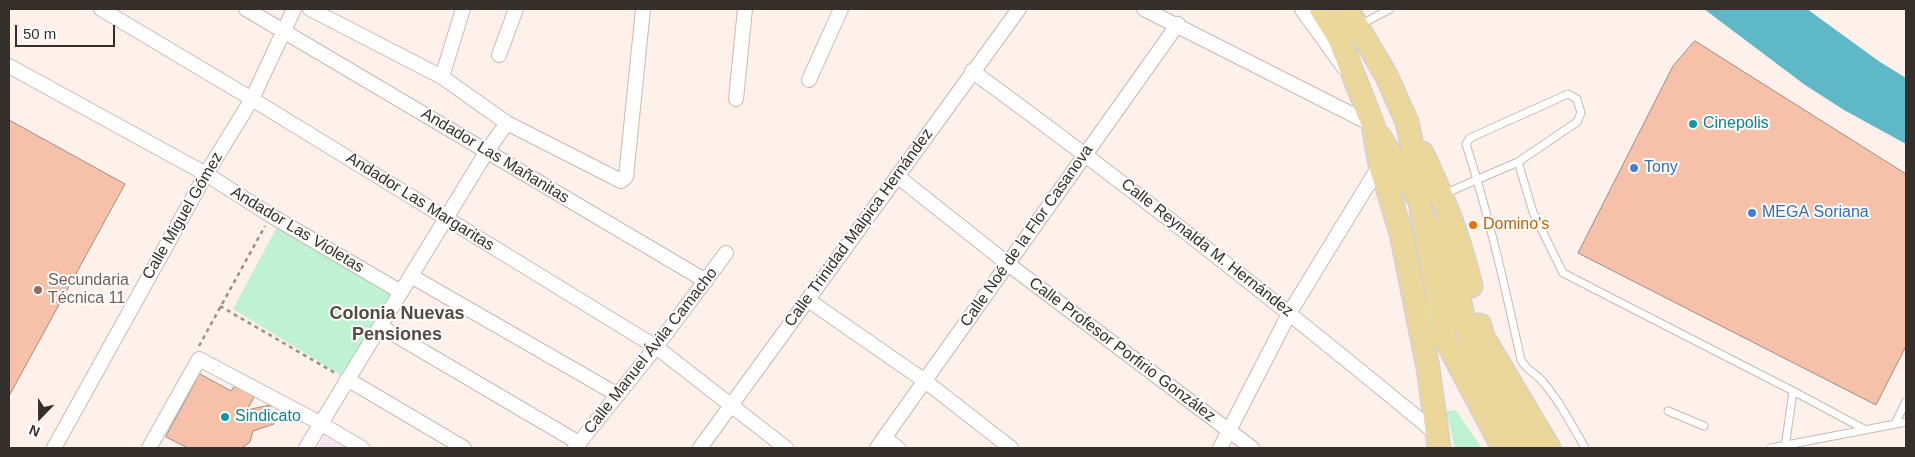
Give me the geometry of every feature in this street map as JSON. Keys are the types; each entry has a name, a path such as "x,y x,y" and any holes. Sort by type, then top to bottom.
{"main road":[{"path":"1321,9 1339,38 1373,125 1380,165 1401,233 1428,368 1438,441"},
{"path":"1352,18 1386,75 1407,122 1453,271 1464,320 1488,386 1526,448"},
{"path":"1373,125 1431,199 1460,241 1483,337 1549,448"},
{"path":"1431,199 1444,340 1503,448"}],"street":[{"name":"Andador Las Margaritas","path":"101,9 252,99 656,347 786,448"},
{"name":"Andador Las Mañanitas","path":"246,9 706,280"},
{"name":"Calle Miguel Gómez","path":"54,448 206,174 252,99 294,9"},
{"path":"310,9 336,14 442,77 507,123 620,181 626,177 643,9"},
{"path":"442,77 463,9"},
{"path":"499,55 516,9"},
{"path":"736,99 745,9"},
{"path":"809,80 841,9"},
{"name":"Calle Trinidad Malpica Hernández","path":"700,448 733,405 972,71 1019,9"},
{"path":"1144,9 1178,24 1373,125"},
{"path":"1304,9 1352,75"},
{"name":"Calle Noé de la Flor Casanova","path":"881,443 1178,24"},
{"name":"Andador Las Violetas","path":"9,66 206,174 270,216 401,292"},
{"name":"Calle Reynalda M. Hernández","path":"972,71 1086,154 1290,312 1438,441"},
{"path":"306,448 486,151 507,123"},
{"path":"1220,448 1290,312 1380,165"},
{"name":"Calle Profesor Porfirio González","path":"897,176 1008,264 1252,448"},
{"name":"Calle Manuel Ávila Camacho","path":"577,446 656,347 726,253"},
{"path":"411,276 618,395"},
{"path":"808,300 925,381 1011,448"},
{"path":"380,326 577,446"},
{"path":"153,445 199,358 320,423 362,448"},
{"path":"347,379 464,448"},
{"path":"881,443 898,448"}],"lane":[{"path":"1352,18 1390,9"},
{"path":"1431,199 1478,181 1518,162 1577,122 1581,113 1574,97 1568,94 1470,138 1466,144 1478,181 1492,228 1521,360 1524,367 1542,379 1562,408 1585,448"},
{"path":"1518,162 1533,212 1563,273 1864,429"},
{"path":"1785,446 1793,391"},
{"path":"1896,422 1906,402"},
{"path":"1668,411 1704,426"},
{"path":"1771,448 1896,422 1906,422"}],"path":[{"path":"199,358 197,350 270,216"},
{"path":"220,306 347,379"}],"shaded area":[{"path":"324,436 345,448 317,448"}],"green space":[{"path":"280,221 401,292 347,379 233,309"},
{"path":"1456,410 1482,448 1455,448 1446,411"}],"water":[{"path":"1704,9 1807,9 1880,62 1906,78 1906,144 1844,110 1805,85"}],"building":[{"name":"MEGA Soriana","path":"1695,41 1906,174 1906,346 1876,405 1578,253 1673,66"},
{"name":"Secundaria Técnica 11","path":"9,120 125,184 9,396"},
{"name":"Sindicato","path":"200,374 231,391 236,384 255,395 247,410 270,405 274,424 253,431 250,442 242,448 188,448 166,437"}],"place":[{"name":"Cinepolis","path":"1693,124"},
{"name":"Tony","path":"1634,168"},
{"name":"MEGA Soriana","path":"1752,213"},
{"name":"Domino's","path":"1473,225"},
{"name":"Secundaria Técnica 11","path":"38,290"},
{"name":"Sindicato","path":"225,417"}],"district":[{"name":"Colonia Nuevas Pensiones","path":"397,324"}]}
